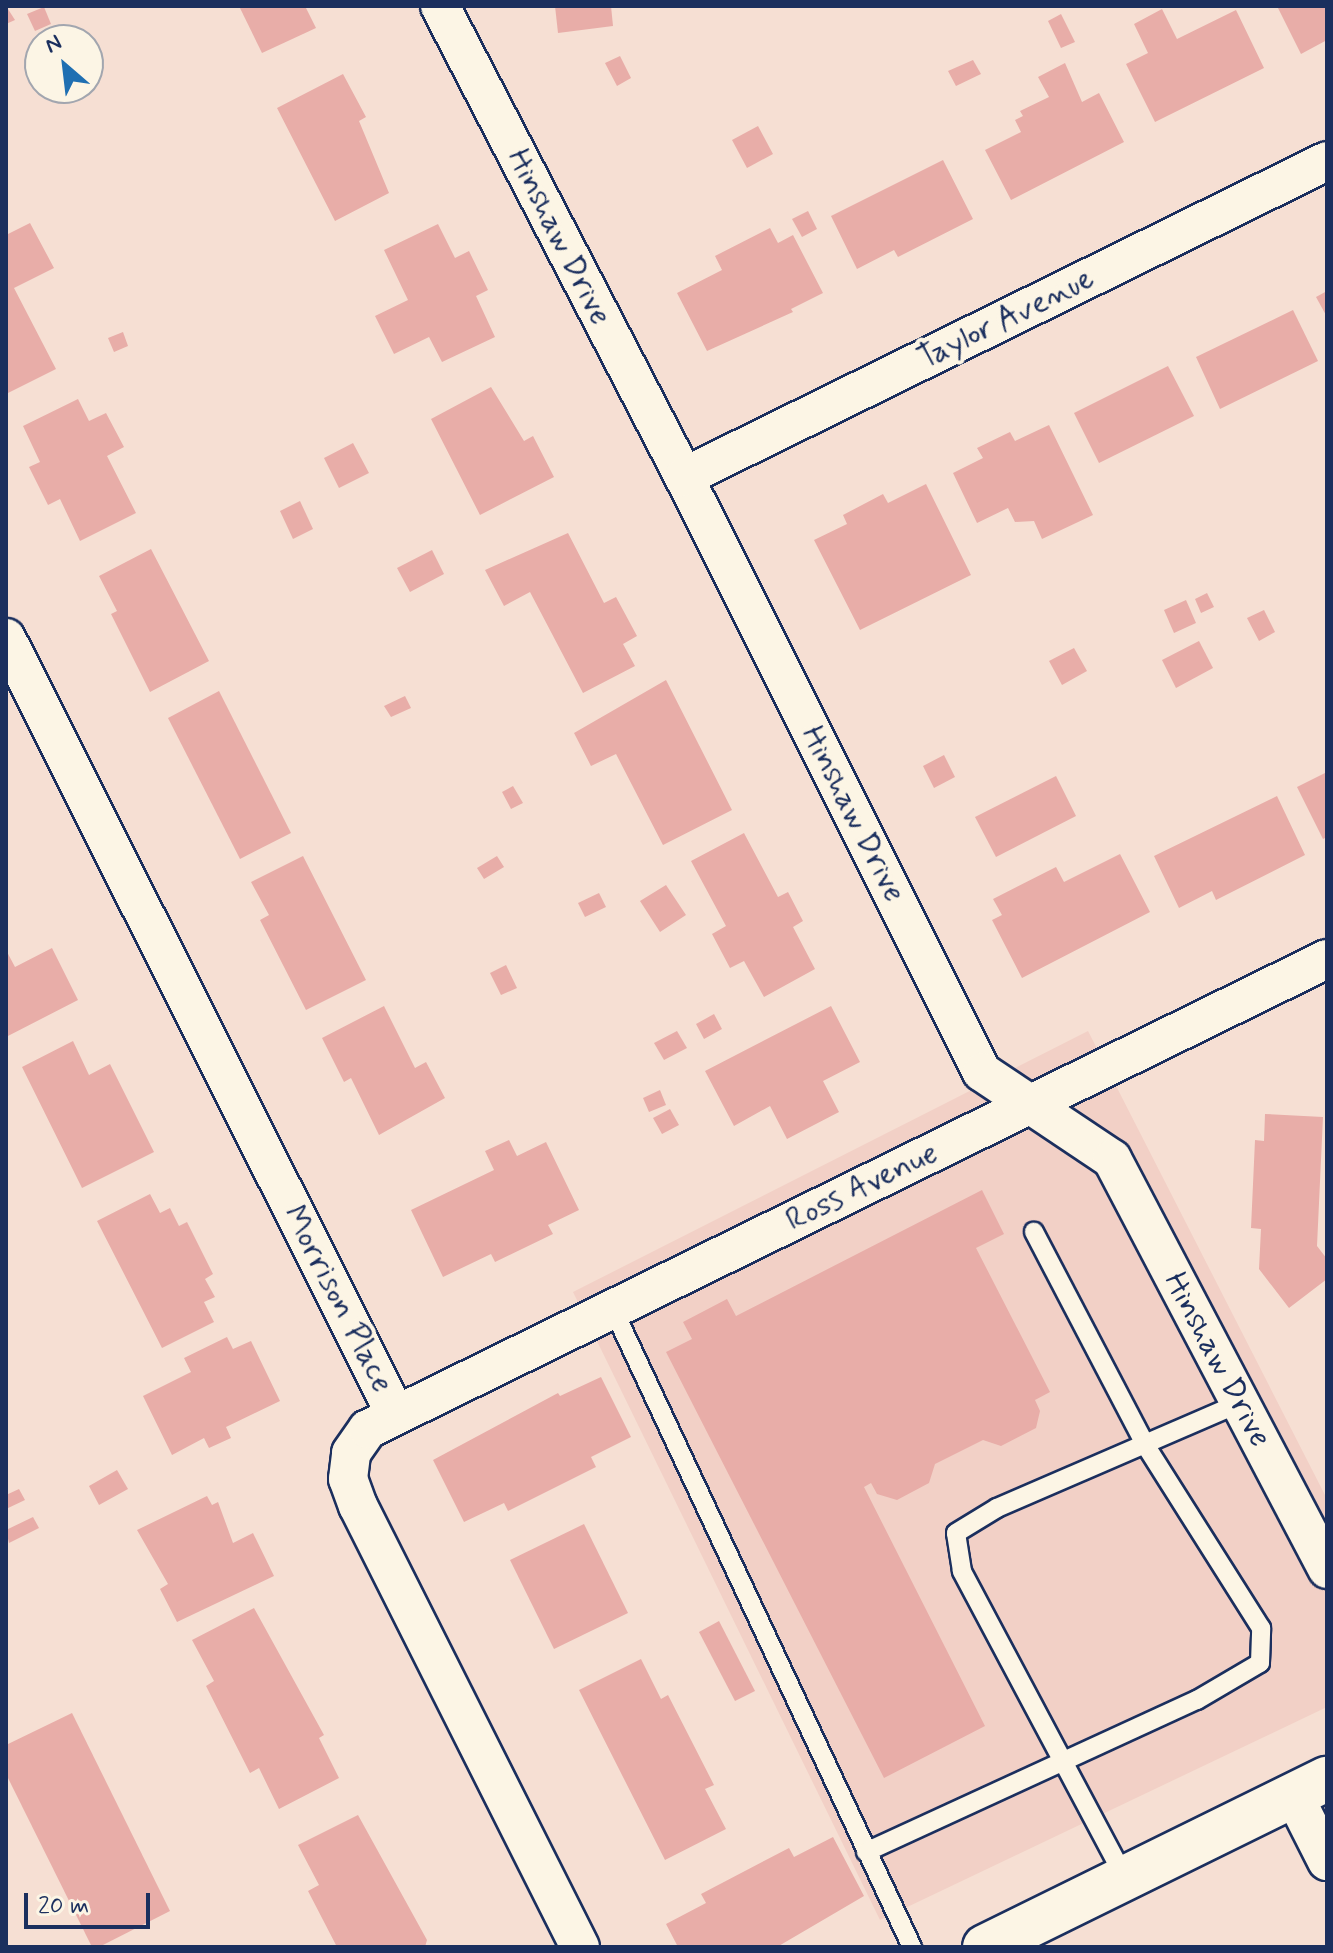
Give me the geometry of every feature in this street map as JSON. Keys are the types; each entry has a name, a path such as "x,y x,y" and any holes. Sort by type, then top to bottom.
{"main road":[{"path":"985,1947 1310,1788"}],"street":[{"name":"Hinshaw Drive","path":"440,6 684,477 982,1072 1112,1159 1327,1569"},
{"name":"Taylor Avenue","path":"684,477 1327,161"},
{"name":"Morrison Place","path":"6,638 396,1415 368,1429 351,1453 348,1479 580,1947"},
{"name":"Ross Avenue","path":"396,1415 1327,959"},
{"path":"1310,1788 1327,1861"}],"lane":[{"path":"866,1852 1197,1700 1260,1663 1261,1628 1146,1446 1034,1232"},
{"path":"613,1309 912,1947"},
{"path":"1125,1878 962,1571 956,1533 997,1508 1240,1403"}],"shaded area":[{"path":"1088,1031 1327,1499 1327,1707 880,1920 573,1292"}],"building":[{"path":"6,6 15,20 6,24"},
{"path":"239,6 305,6 316,28 262,53"},
{"path":"555,6 611,6 613,26 558,33"},
{"path":"1277,6 1327,6 1327,40 1301,54"},
{"path":"44,7 51,24 32,24 27,14"},
{"path":"1162,9 1177,39 1236,10 1264,68 1155,122 1126,64 1148,53 1134,24"},
{"path":"1061,14 1075,42 1061,48 1048,21"},
{"path":"620,56 631,78 617,86 605,63"},
{"path":"973,60 981,74 956,86 948,71"},
{"path":"1065,63 1082,102 1099,93 1124,142 1011,200 985,150 1021,132 1015,120 1023,116 1020,111 1049,97 1038,77"},
{"path":"343,74 366,117 359,121 389,193 335,221 277,108"},
{"path":"758,126 773,154 747,168 732,140"},
{"path":"943,160 973,219 898,257 894,250 857,269 831,216"},
{"path":"808,211 817,229 802,237 792,219"},
{"path":"30,223 54,268 14,288 56,369 6,394 6,235"},
{"path":"438,224 455,258 469,251 488,290 476,296 495,337 442,362 429,337 394,354 375,316 408,300 384,250"},
{"path":"770,228 778,243 793,235 823,293 791,309 793,312 707,351 677,293 722,270 715,256"},
{"path":"1327,291 1327,317 1316,297"},
{"path":"1293,310 1318,361 1220,409 1196,357"},
{"path":"123,332 128,346 114,352 108,338"},
{"path":"1168,366 1194,416 1099,463 1074,413"},
{"path":"491,387 524,441 533,436 554,477 480,515 431,419"},
{"path":"78,399 89,421 106,413 124,447 107,456 136,513 80,541 60,499 48,505 29,467 40,462 23,426"},
{"path":"1049,425 1093,515 1042,539 1034,521 1015,522 1008,508 977,523 953,473 983,458 977,448 1010,432 1015,441"},
{"path":"353,443 369,473 339,488 324,458"},
{"path":"926,484 971,575 860,630 814,540 847,524 843,515 883,494 888,503"},
{"path":"300,501 313,529 293,539 280,511"},
{"path":"568,533 604,603 616,597 637,636 623,644 635,666 583,693 530,592 504,606 485,570"},
{"path":"151,549 209,661 150,692 111,614 117,611 99,576"},
{"path":"432,550 444,574 410,592 397,568"},
{"path":"1207,593 1214,607 1201,613 1195,599"},
{"path":"1186,600 1196,623 1174,633 1164,610"},
{"path":"1264,610 1275,632 1259,641 1247,618"},
{"path":"1199,641 1213,668 1176,688 1162,660"},
{"path":"1074,648 1087,671 1062,685 1049,661"},
{"path":"666,680 732,810 663,845 616,754 591,766 574,733"},
{"path":"219,691 291,833 240,859 168,718"},
{"path":"405,696 411,708 391,717 384,706"},
{"path":"944,755 955,777 934,788 923,766"},
{"path":"1327,772 1327,837 1323,839 1297,787"},
{"path":"1056,776 1076,816 996,857 975,817"},
{"path":"513,786 523,803 511,809 502,792"},
{"path":"1277,796 1305,855 1216,900 1212,891 1179,908 1154,856"},
{"path":"744,833 778,897 788,892 803,921 793,927 815,969 764,997 744,961 730,968 712,934 726,926 691,861"},
{"path":"1120,854 1150,912 1022,978 992,920 1002,915 993,899 1056,867 1064,882"},
{"path":"303,856 366,980 306,1010 260,920 269,915 251,882"},
{"path":"497,856 504,867 484,879 477,868"},
{"path":"666,885 686,915 660,932 640,901"},
{"path":"599,893 606,907 585,917 578,903"},
{"path":"52,948 78,1000 6,1037 6,950 15,967"},
{"path":"506,965 517,988 501,995 490,973"},
{"path":"384,1006 415,1068 426,1062 445,1098 379,1135 351,1078 344,1082 322,1038"},
{"path":"831,1006 860,1062 823,1081 839,1112 787,1139 770,1106 734,1126 705,1071"},
{"path":"714,1014 722,1029 704,1039 696,1024"},
{"path":"677,1031 687,1048 664,1060 654,1043"},
{"path":"73,1041 89,1075 110,1064 154,1152 82,1188 22,1067"},
{"path":"660,1090 666,1105 649,1112 643,1098"},
{"path":"670,1109 679,1125 662,1134 653,1118"},
{"path":"1265,1114 1323,1117 1317,1246 1327,1259 1327,1279 1289,1308 1259,1269 1261,1229 1251,1228 1255,1140 1264,1141"},
{"path":"509,1140 517,1156 546,1142 579,1210 548,1225 553,1234 495,1262 491,1254 443,1277 411,1210 494,1170 485,1151"},
{"path":"982,1190 1004,1234 976,1248 1050,1392 1035,1400 1040,1411 1036,1428 1001,1446 983,1440 935,1464 929,1483 897,1500 877,1494 871,1483 864,1487 985,1726 884,1778 666,1352 692,1339 683,1322 727,1299 736,1316"},
{"path":"150,1194 160,1213 170,1208 179,1226 187,1222 213,1274 205,1279 215,1297 204,1302 214,1322 162,1348 97,1221"},
{"path":"227,1337 233,1349 251,1341 280,1401 226,1427 231,1438 209,1448 204,1438 172,1455 143,1396 191,1372 184,1358"},
{"path":"601,1377 631,1437 591,1457 596,1467 508,1511 504,1503 464,1522 433,1460 558,1393 560,1396"},
{"path":"117,1470 128,1489 99,1505 89,1486"},
{"path":"19,1489 25,1500 6,1509 6,1495"},
{"path":"207,1496 212,1505 218,1502 233,1543 253,1533 274,1576 177,1622 160,1589 168,1584 137,1530"},
{"path":"33,1517 39,1528 9,1543 6,1530"},
{"path":"584,1524 628,1613 554,1649 510,1560"},
{"path":"254,1608 324,1735 319,1738 339,1778 279,1809 259,1768 250,1773 206,1686 214,1681 192,1640"},
{"path":"719,1621 755,1691 735,1701 699,1632"},
{"path":"641,1659 661,1699 668,1695 714,1785 705,1789 726,1829 665,1860 579,1690"},
{"path":"72,1713 170,1911 99,1947 92,1947 6,1774 6,1745"},
{"path":"358,1815 427,1940 425,1947 337,1947 308,1891 319,1885 298,1845"},
{"path":"833,1837 864,1896 777,1947 678,1947 666,1924 706,1903 701,1894 789,1848 794,1857"}]}
